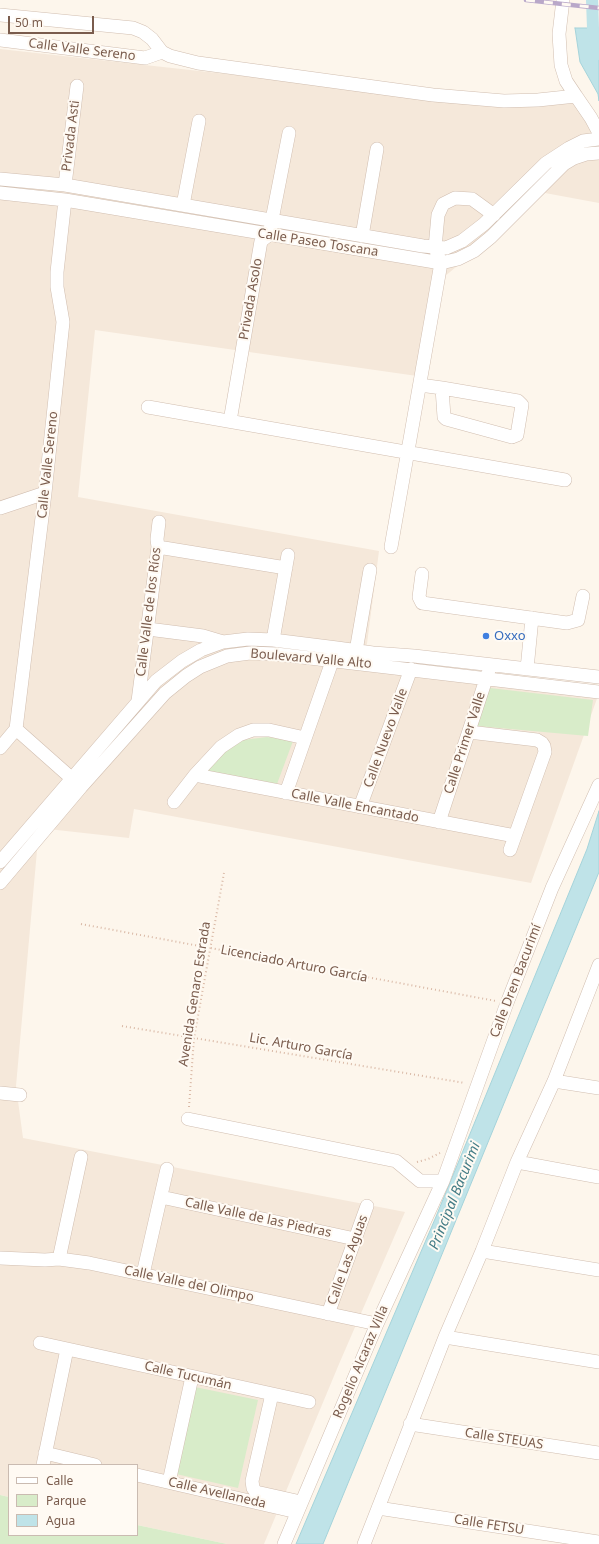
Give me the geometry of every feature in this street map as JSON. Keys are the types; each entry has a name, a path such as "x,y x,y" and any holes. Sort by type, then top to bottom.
{"street":[{"path":"563,0 559,34 561,65 566,81 591,118 599,133"},
{"path":"0,15 133,28 143,32 152,39 162,52 170,56 198,63 433,95 504,101 538,100 576,96"},
{"name":"Calle Valle Sereno","path":"0,40 145,58 162,52"},
{"name":"Privada Asti","path":"65,186 77,86"},
{"path":"183,205 200,121"},
{"name":"Privada Asolo","path":"230,421 261,241 269,235 289,133"},
{"name":"Calle Paseo Toscana","path":"0,193 65,200 442,263 458,259 474,251 491,237 569,148 583,141 599,139"},
{"path":"362,236 377,149"},
{"name":"Calle Paseo Toscana","path":"0,179 65,186 435,248 446,248 462,241 550,169 586,154 599,153"},
{"path":"392,547 442,263 435,248 438,215 443,204 454,198 472,199 494,215"},
{"name":"Calle Valle Sereno","path":"16,729 45,493 63,322 57,287 57,272 65,200"},
{"path":"484,224 491,237"},
{"path":"420,385 442,388 520,402 522,405 519,431 517,435 512,437 446,419 444,416 442,388"},
{"path":"148,407 565,480"},
{"path":"0,508 45,493"},
{"name":"Calle Valle de los Ríos","path":"138,701 158,547 157,539 159,522"},
{"path":"158,547 287,562 274,640"},
{"path":"356,651 370,570"},
{"path":"422,574 419,597 422,603 567,623 578,620 583,596"},
{"path":"527,669 532,618"},
{"path":"148,630 203,636 223,642"},
{"name":"Boulevard Valle Alto","path":"0,883 138,701 156,681 182,661 201,650 223,642 248,639 274,640 372,654 414,656 599,677"},
{"path":"286,793 337,648"},
{"name":"Boulevard Valle Alto","path":"0,862 48,807 76,782 165,693 200,667 227,656 250,653 276,654 599,692"},
{"name":"Calle Primer Valle","path":"439,822 491,665"},
{"name":"Calle Nuevo Valle","path":"360,807 411,669"},
{"path":"0,748 16,729 76,782"},
{"path":"174,802 195,776 221,748 239,735 253,730 269,730 306,738"},
{"path":"469,732 537,740 544,746 545,752 510,850"},
{"name":"Calle Valle Encantado","path":"195,776 515,836"},
{"name":"Calle Dren Bacurimí","path":"443,1181 507,1004 552,888 599,785"},
{"path":"364,1544 445,1336 482,1251 517,1162 593,999 599,965"},
{"path":"554,1081 599,1088"},
{"path":"0,1093 20,1095"},
{"path":"188,1119 396,1161 420,1181 433,1204"},
{"path":"60,1259 81,1157"},
{"path":"517,1162 599,1177"},
{"path":"143,1274 167,1169"},
{"path":"420,1181 443,1181"},
{"name":"Rogelio Alcaraz Villa","path":"284,1544 376,1324 443,1181"},
{"name":"Calle Valle de las Piedras","path":"161,1197 356,1239"},
{"name":"Calle Las Aguas","path":"328,1314 368,1206"},
{"path":"482,1251 599,1270"},
{"name":"Calle Valle del Olimpo","path":"0,1258 44,1260 60,1259 89,1263 376,1324"},
{"path":"445,1336 599,1362"},
{"name":"Calle Tucumán","path":"40,1343 309,1402"},
{"path":"68,1348 44,1459 86,1464"},
{"path":"169,1482 192,1377"},
{"name":"Calle Avellaneda","path":"272,1394 252,1485 256,1492 299,1507"},
{"name":"Calle STEUAS","path":"410,1424 599,1453"},
{"name":"Calle Avellaneda","path":"138,1475 299,1507"},
{"name":"Calle FETSU","path":"378,1508 599,1542"}],"path":[{"name":"Avenida Genaro Estrada","path":"188,1119 194,1038 224,873"},
{"name":"Licenciado Arturo García","path":"81,924 507,1004"},
{"name":"Lic. Arturo García","path":"122,1026 478,1086"},
{"path":"417,1162 428,1159 457,1144"}],"shaded area":[{"path":"0,49 453,99 563,96 599,125 599,203 545,193 444,277 424,377 95,330 78,497 379,551 365,659 599,693 531,883 134,809 129,838 39,828 16,1086 23,1138 405,1212 339,1364 264,1544 227,1544 138,1525 138,1464 8,1464 8,1497 0,1495"}],"green space":[{"path":"490,688 593,700 588,736 477,726"},
{"path":"267,737 293,741 277,784 205,770 223,750 243,740"},
{"path":"195,1387 258,1400 238,1488 176,1474"},
{"path":"0,1495 8,1497 8,1536 138,1536 138,1525 227,1544 0,1544"}],"water":[{"path":"575,28 599,28 599,101 598,94 580,62"},
{"name":"Principal Bacurimi","path":"599,811 599,872 323,1544 296,1544 435,1219 587,849"}],"waterway":[{"path":"592,0 593,28 599,54"}],"railway":[{"path":"526,0 599,8"}],"place":[{"name":"Oxxo","path":"486,636"}]}
